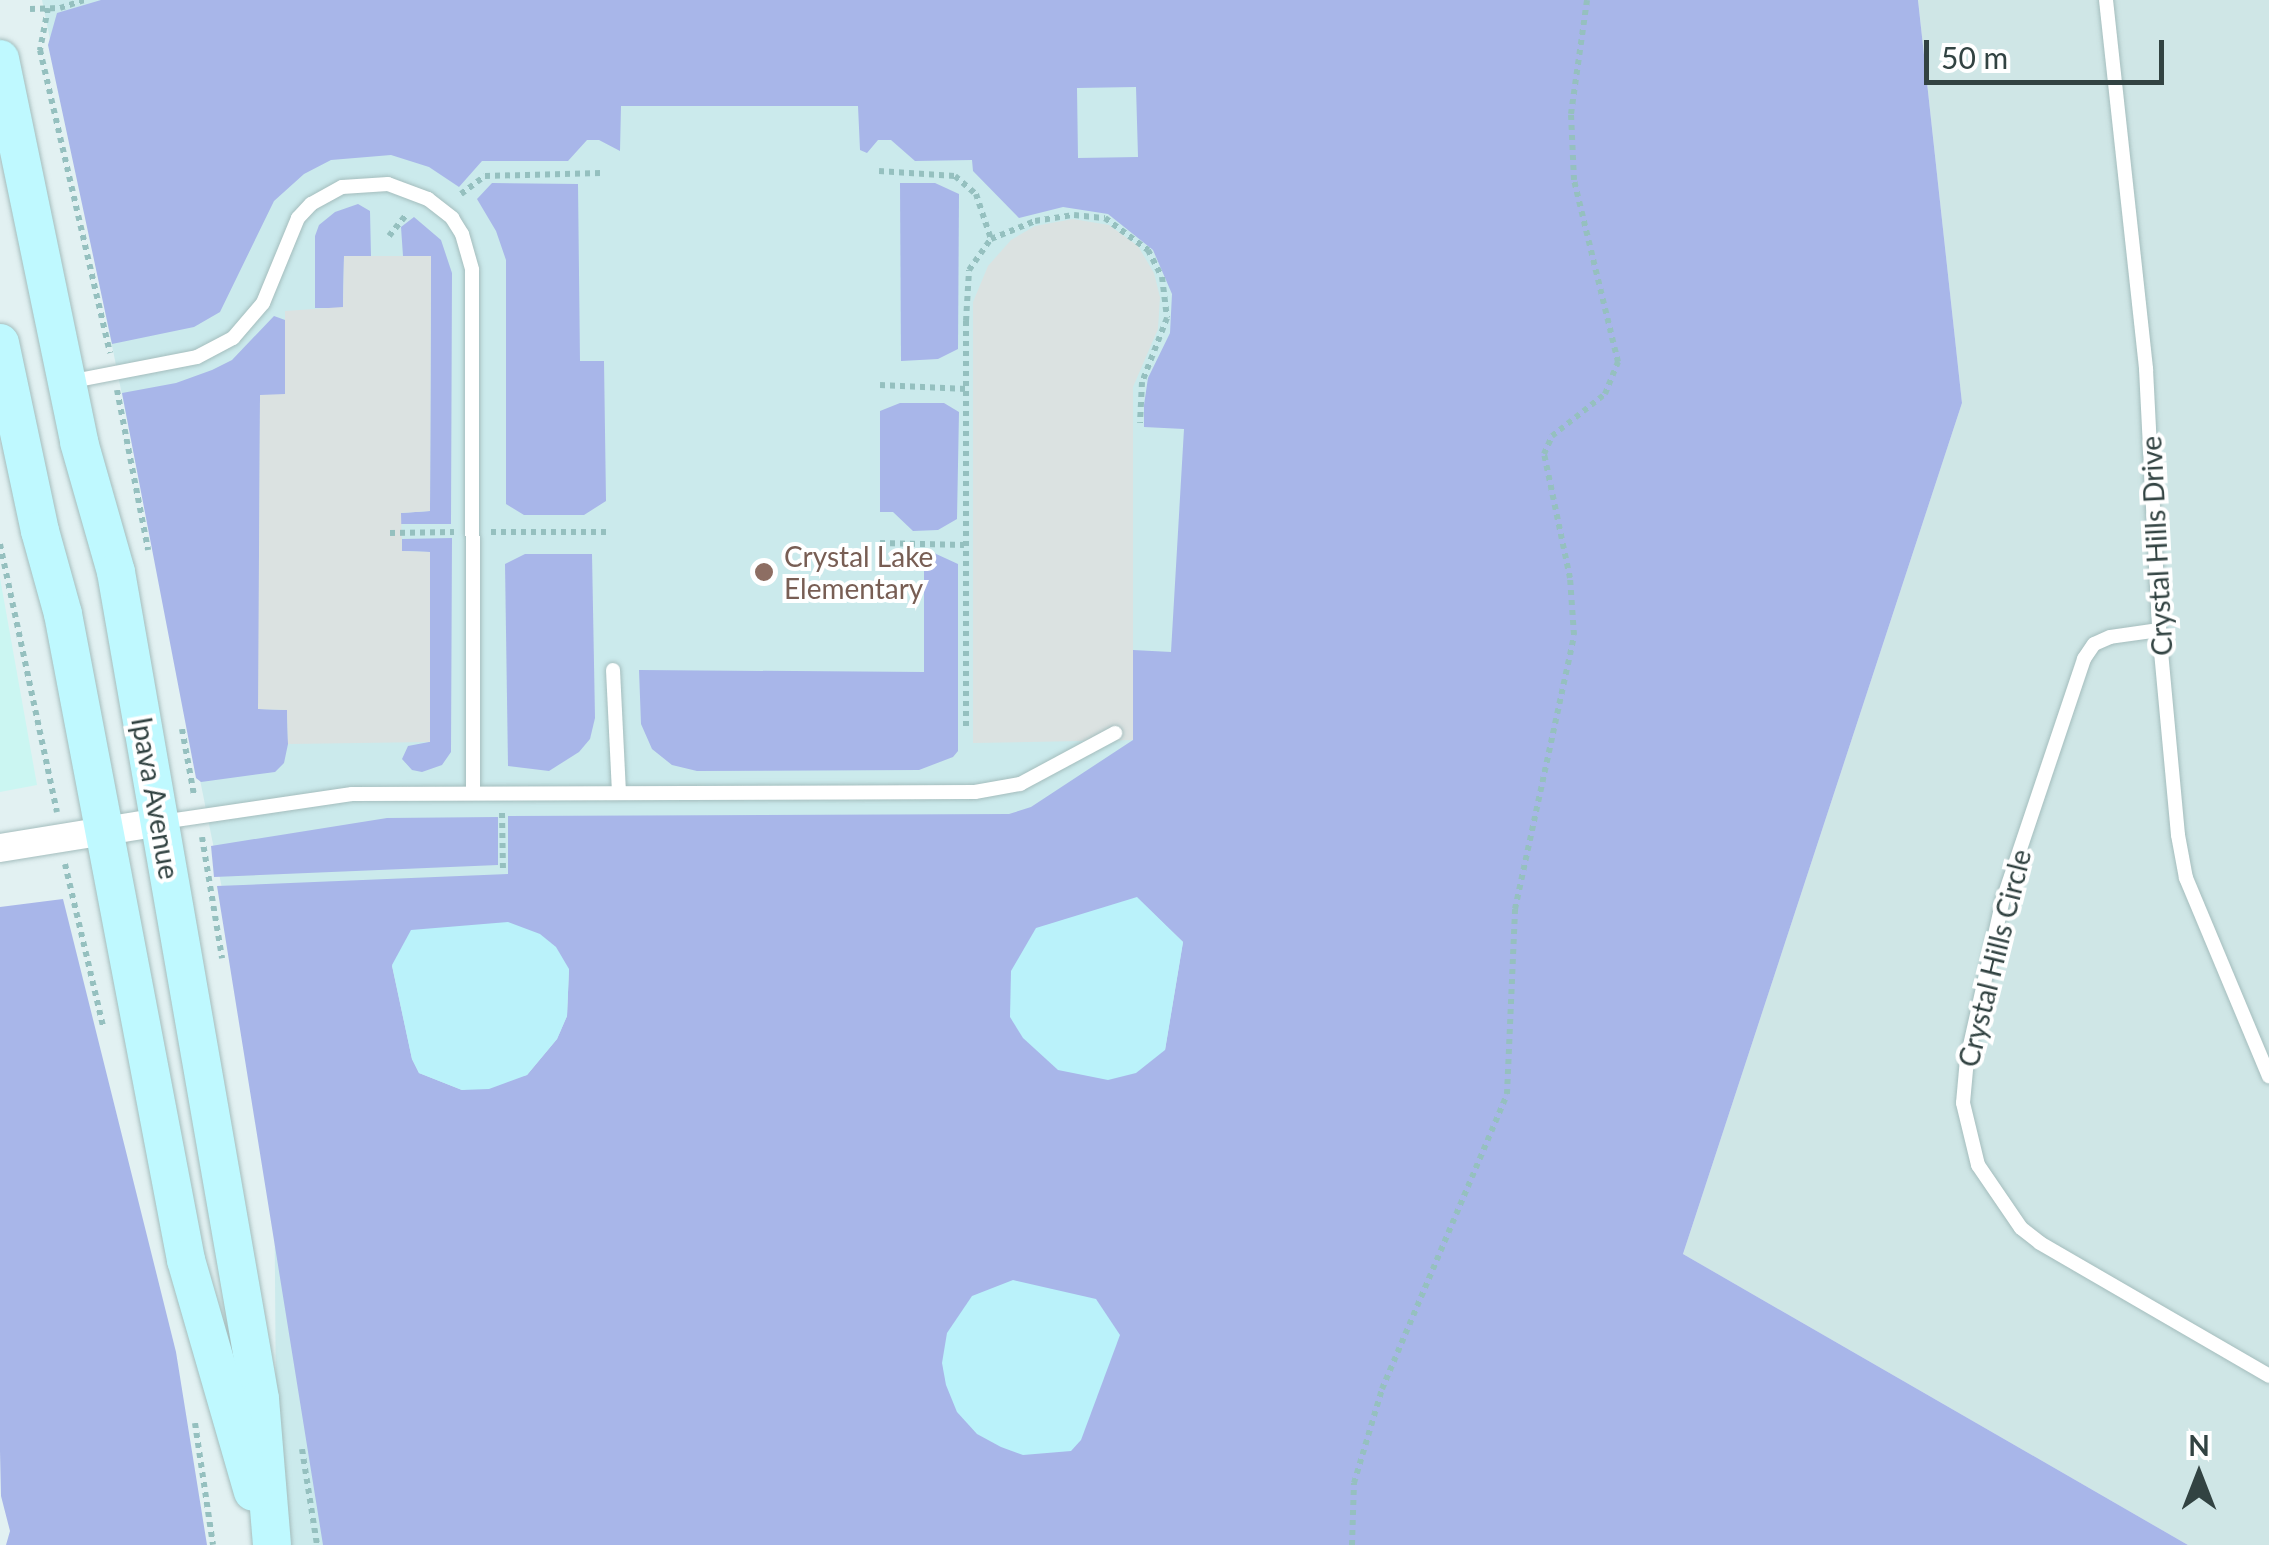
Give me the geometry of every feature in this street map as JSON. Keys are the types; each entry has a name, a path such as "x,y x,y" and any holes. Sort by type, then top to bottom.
{"street":[{"name":"Ipava Avenue","path":"0,59 67,382 116,572 260,1399 270,1545"},
{"name":"Ipava Avenue","path":"1,351 63,614 186,1260 223,1399 270,1545"},
{"path":"0,848 161,822"}],"lane":[{"name":"Crystal Hills Drive","path":"2106,0 2146,369 2172,793 2186,878 2269,1076"},
{"path":"67,382 197,358 233,338 263,303 298,218 310,204 342,187 388,184 428,199 452,218 462,234 472,270 474,791"},
{"name":"Crystal Hills Circle","path":"2159,630 2110,637 2094,644 2084,658 2002,899 1966,1060 1963,1104 1978,1165 2022,1228 2040,1243 2269,1376"},
{"path":"613,670 619,791"},
{"path":"161,822 352,794 975,792 1020,784 1115,734"}],"path":[{"path":"30,9 60,8 85,0"},
{"path":"1352,1545 1354,1483 1382,1388 1507,1094 1515,908 1574,635 1570,578 1544,454 1552,436 1605,394 1618,362 1574,180 1571,114 1587,0"},
{"path":"878,171 954,176 976,194 990,239"},
{"path":"460,194 485,176 600,173"},
{"path":"966,726 964,545 969,270 990,239 1035,221 1074,215 1105,218 1148,250 1162,277 1167,318 1142,382 1140,423"},
{"path":"880,385 966,389"},
{"path":"880,543 964,545"},
{"path":"502,812 503,870"}],"shaded area":[{"name":"Crystal Lake Elementary","path":"42,0 1467,0 1204,1545 277,1545 274,1145"},
{"path":"101,0 1918,0 1962,403 1683,1254 2188,1545 323,1545 217,886 508,874 508,816 1009,814 1031,807 1133,740 1133,650 1171,652 1184,429 1144,427 1144,405 1148,378 1170,333 1172,294 1153,250 1108,214 1063,207 1019,218 973,171 972,160 915,161 891,140 878,140 867,153 860,150 858,106 621,106 620,151 599,140 587,140 568,161 482,161 459,187 429,167 391,155 331,160 304,174 274,201 220,312 194,327 112,344 48,45 57,13","holes":["1136,87 1138,157 1078,158 1077,88","1137,898 1183,942 1165,1050","392,966 569,969 567,1016 557,1039 527,1075 462,1090 419,1073 412,1059"]},
{"path":"1918,0 2269,0 2269,1545 2188,1545 1683,1254 1962,403"},
{"path":"492,183 578,184 580,361 604,361 606,501 584,515 524,515 506,504 506,260 496,231 477,199"},
{"path":"900,183 935,183 959,194 958,349 938,359 901,361"},
{"path":"358,204 370,211 371,256 344,256 343,308 315,308 315,236 319,225 335,212"},
{"path":"414,217 441,240 452,273 451,524 401,524 401,513 430,511 431,256 403,256 401,227"},
{"path":"1073,219 1109,225 1138,246 1154,273 1160,297 1158,329 1133,387 1133,740 973,743 973,302 988,266 1011,240 1035,226"},
{"path":"344,256 431,256 430,511 401,513 402,551 430,552 430,742 288,744 287,710 258,709 260,395 285,394 285,311 343,307"},
{"path":"274,316 285,320 285,395 260,395 259,709 287,710 288,744 284,763 275,772 201,782 196,778 122,393 176,383 232,360"},
{"path":"900,403 944,403 959,412 957,519 938,530 913,531 893,512 880,512 880,411"},
{"path":"452,538 451,752 442,765 422,772 412,770 402,759 408,746 429,742 430,552 402,551 402,539"},
{"path":"924,553 934,553 958,564 958,751 953,757 919,770 697,771 672,765 652,749 641,724 639,670 924,672"},
{"path":"525,554 592,554 595,718 590,739 579,752 549,771 508,766 505,564"},
{"path":"0,578 37,785 0,792"},
{"path":"498,817 498,865 214,877 211,846 387,818"},
{"path":"63,899 176,1352 207,1545 6,1545 10,1531 1,1496 0,1451 0,907"}],"sand":[{"path":"1137,897 1183,942 1165,1050 1136,1073 1108,1080 1058,1070 1023,1038 1010,1017 1011,971 1036,928"},
{"path":"508,922 540,934 556,947 569,969 567,1016 557,1039 527,1075 489,1089 462,1090 419,1073 412,1059 392,965 411,930"},
{"path":"1013,1280 1096,1299 1120,1335 1081,1440 1071,1451 1023,1455 1001,1447 977,1434 957,1412 946,1385 942,1363 947,1333 972,1296"}],"place":[{"name":"Crystal Lake Elementary","path":"764,572"}]}
